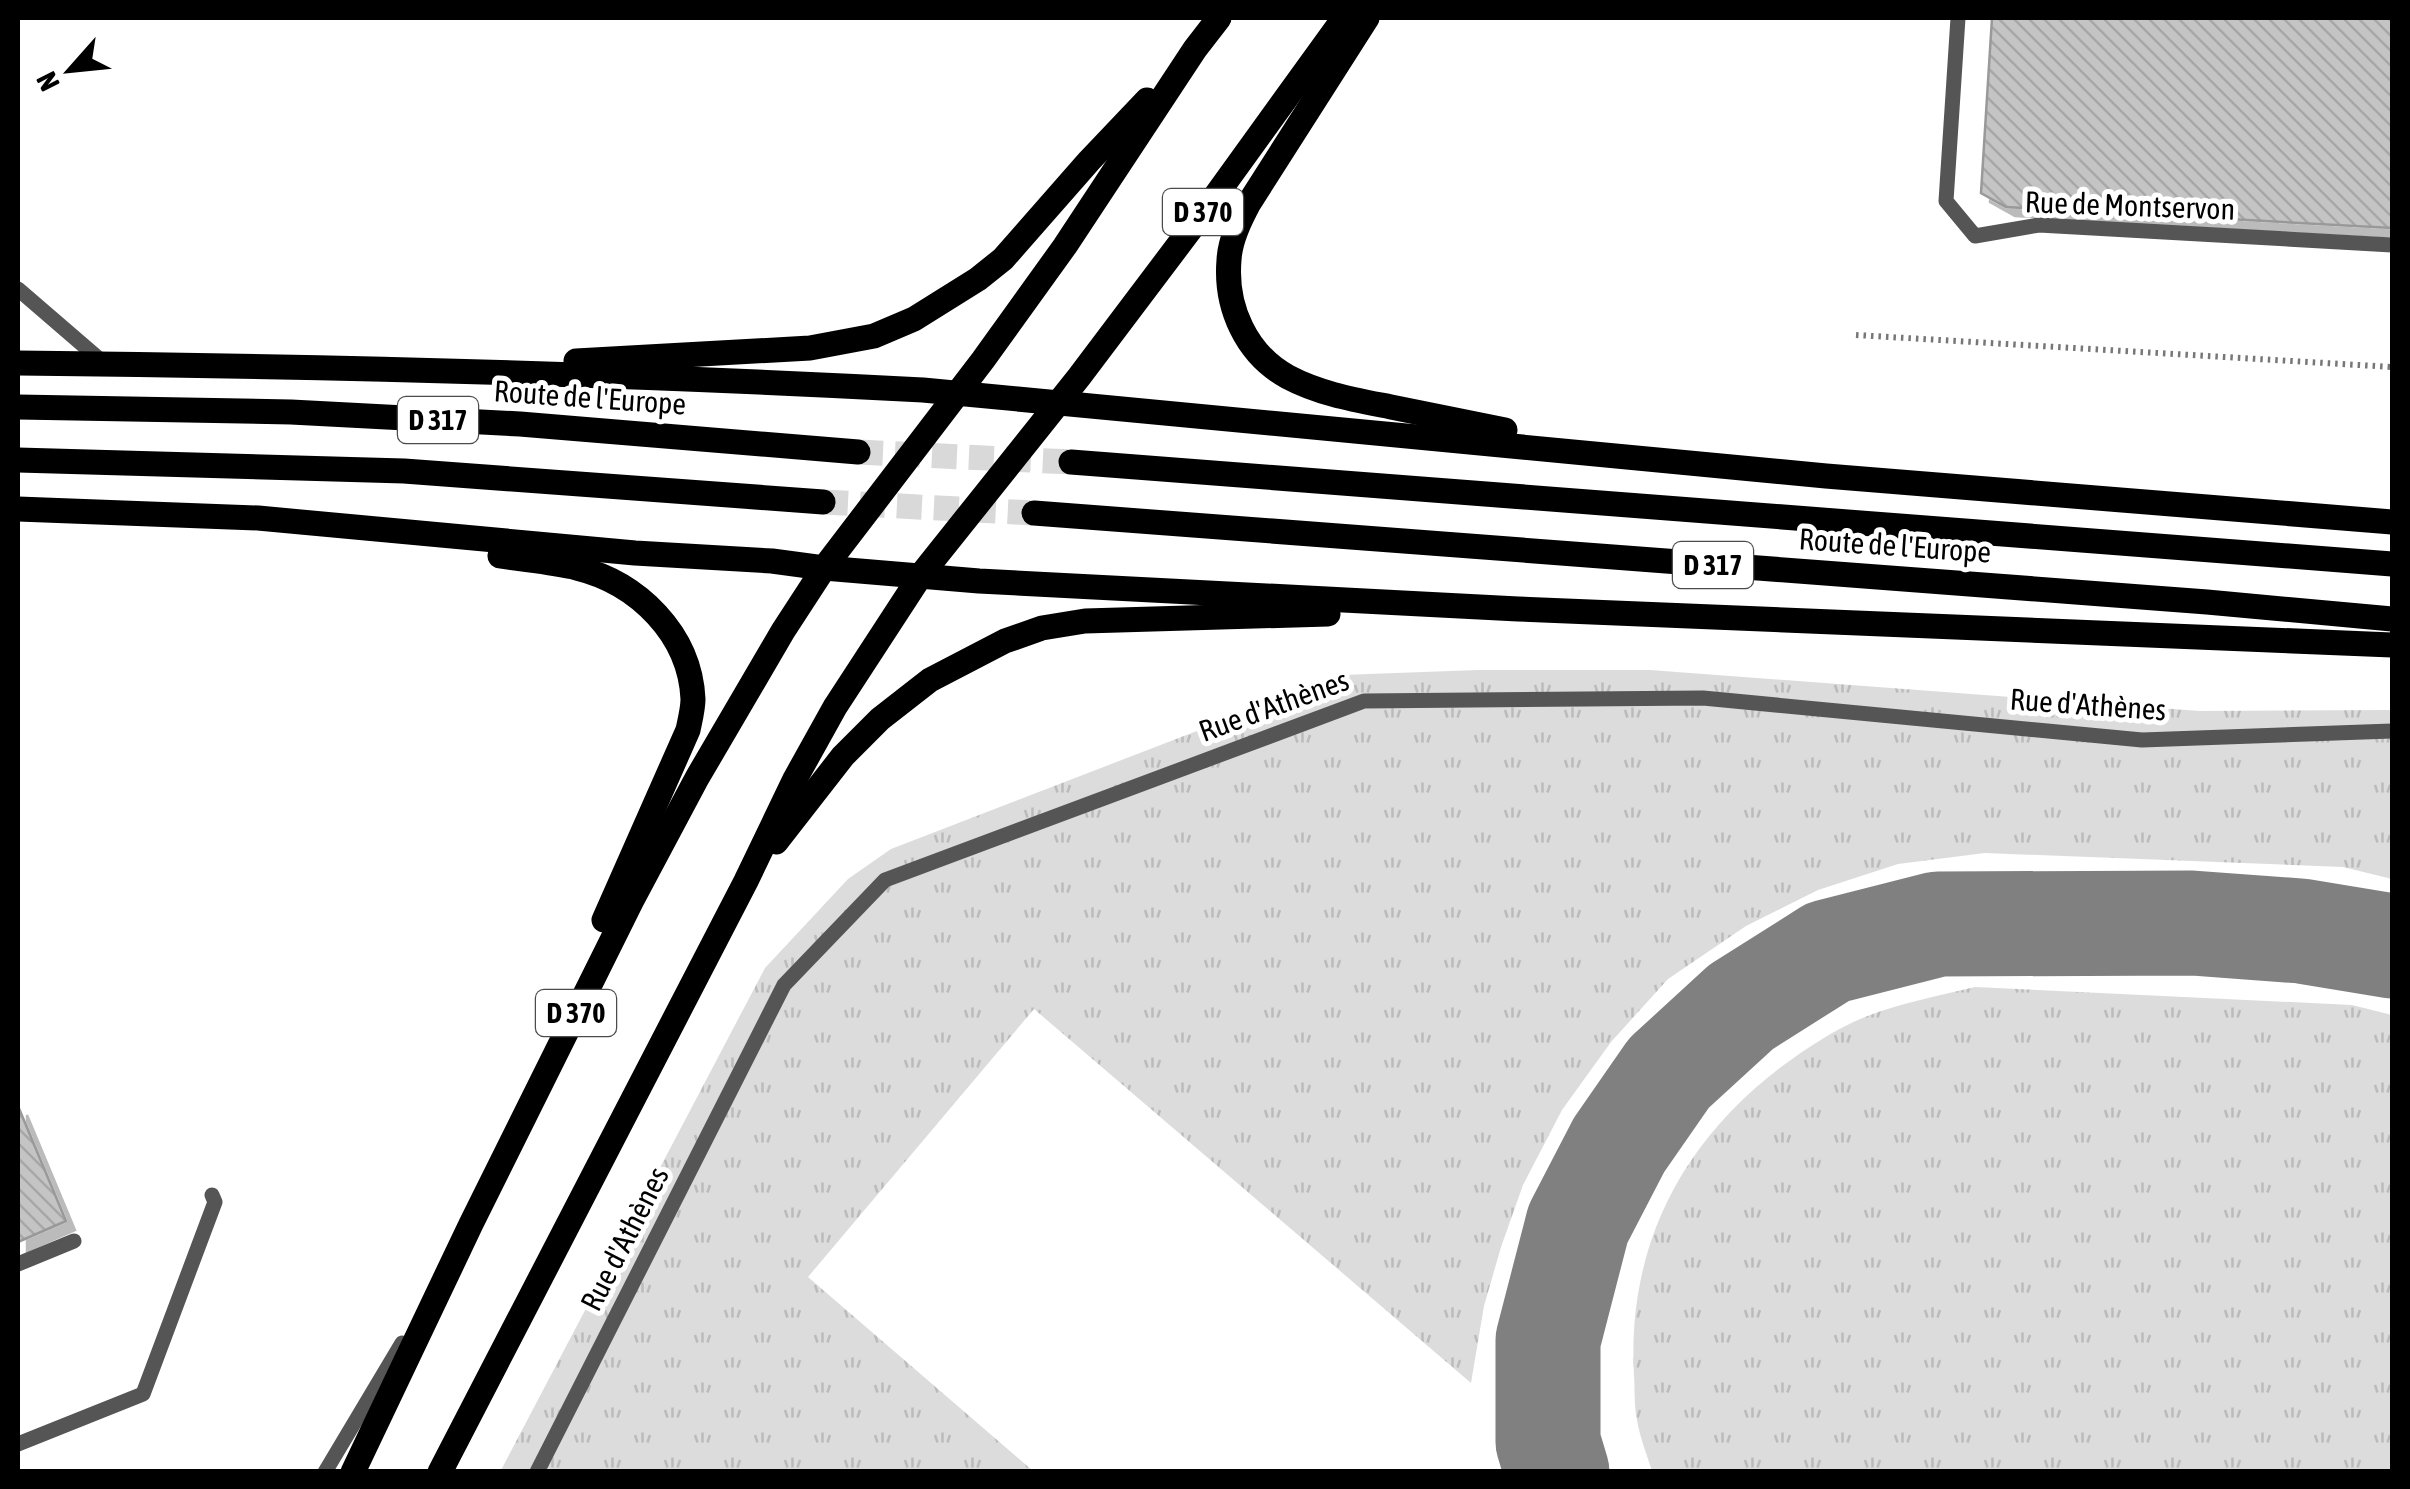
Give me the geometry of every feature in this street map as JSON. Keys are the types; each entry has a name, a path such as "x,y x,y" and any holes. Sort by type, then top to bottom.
{"main road":[{"name":"D 370","path":"354,1472 631,902 783,630 824,568 1065,246 1219,18"},
{"name":"D 370","path":"440,1472 835,707 920,575 1058,403 1344,18"},
{"path":"1367,18 1238,226 1228,258 1230,293 1250,344 1286,376 1340,397 1632,456"},
{"path":"386,370 810,348 852,342 914,320 1003,259 1195,49"},
{"path":"18,362 782,382 957,393 1846,478 2392,522"},
{"name":"Route de l'Europe","path":"18,406 291,412 520,424 858,452"},
{"name":"D 317","path":"18,460 404,472 823,502"},
{"name":"Route de l'Europe","path":"1071,462 2392,564"},
{"path":"18,509 258,518 978,581 2392,645"},
{"name":"Route de l'Europe","path":"1034,513 2127,596 2392,620"},
{"path":"258,518 578,568 616,582 655,612 669,628 688,671 694,701 688,730 469,1231"},
{"path":"746,881 843,756 880,719 930,680 1042,628 1085,621 1518,608"}],"lane":[{"name":"Rue de Montservon","path":"1958,18 1946,201 1974,236 2039,225 2392,245"},
{"path":"18,289 105,364"},
{"name":"Rue d'Athènes","path":"537,1472 784,985 885,880 1364,701 1702,698 2142,740 2392,731"},
{"path":"18,1444 143,1394 215,1202 212,1195"},
{"path":"325,1472 469,1231"},
{"path":"18,1264 74,1241"}],"path":[{"path":"1856,335 2392,367"}],"green space":[{"path":"1650,670 2200,711 2392,710 2392,879 2343,867 1985,853 1898,864 1818,890 1746,926 1668,979 1611,1042 1562,1110 1523,1185 1501,1247 1484,1306 1471,1383 1034,1009 808,1277 1033,1471 500,1472 765,968 848,879 891,849 1342,675"},
{"path":"1975,987 2352,1005 2392,1015 2392,1471 1652,1471 1636,1415 1634,1328 1651,1242 1688,1165 1745,1097 1821,1039 1878,1012"}],"building":[{"path":"1992,18 2392,18 2392,228 2006,207 1981,193"},
{"path":"18,1106 66,1221 18,1242"}],"taxiway":[{"path":"1557,1472 1548,1442 1548,1340 1578,1224 1619,1145 1669,1073 1741,1007 1828,952 1938,924 2192,923 2301,931 2392,946"}],"tunnel":[{"path":"858,452 1071,462"},
{"path":"823,502 1034,513"}]}
